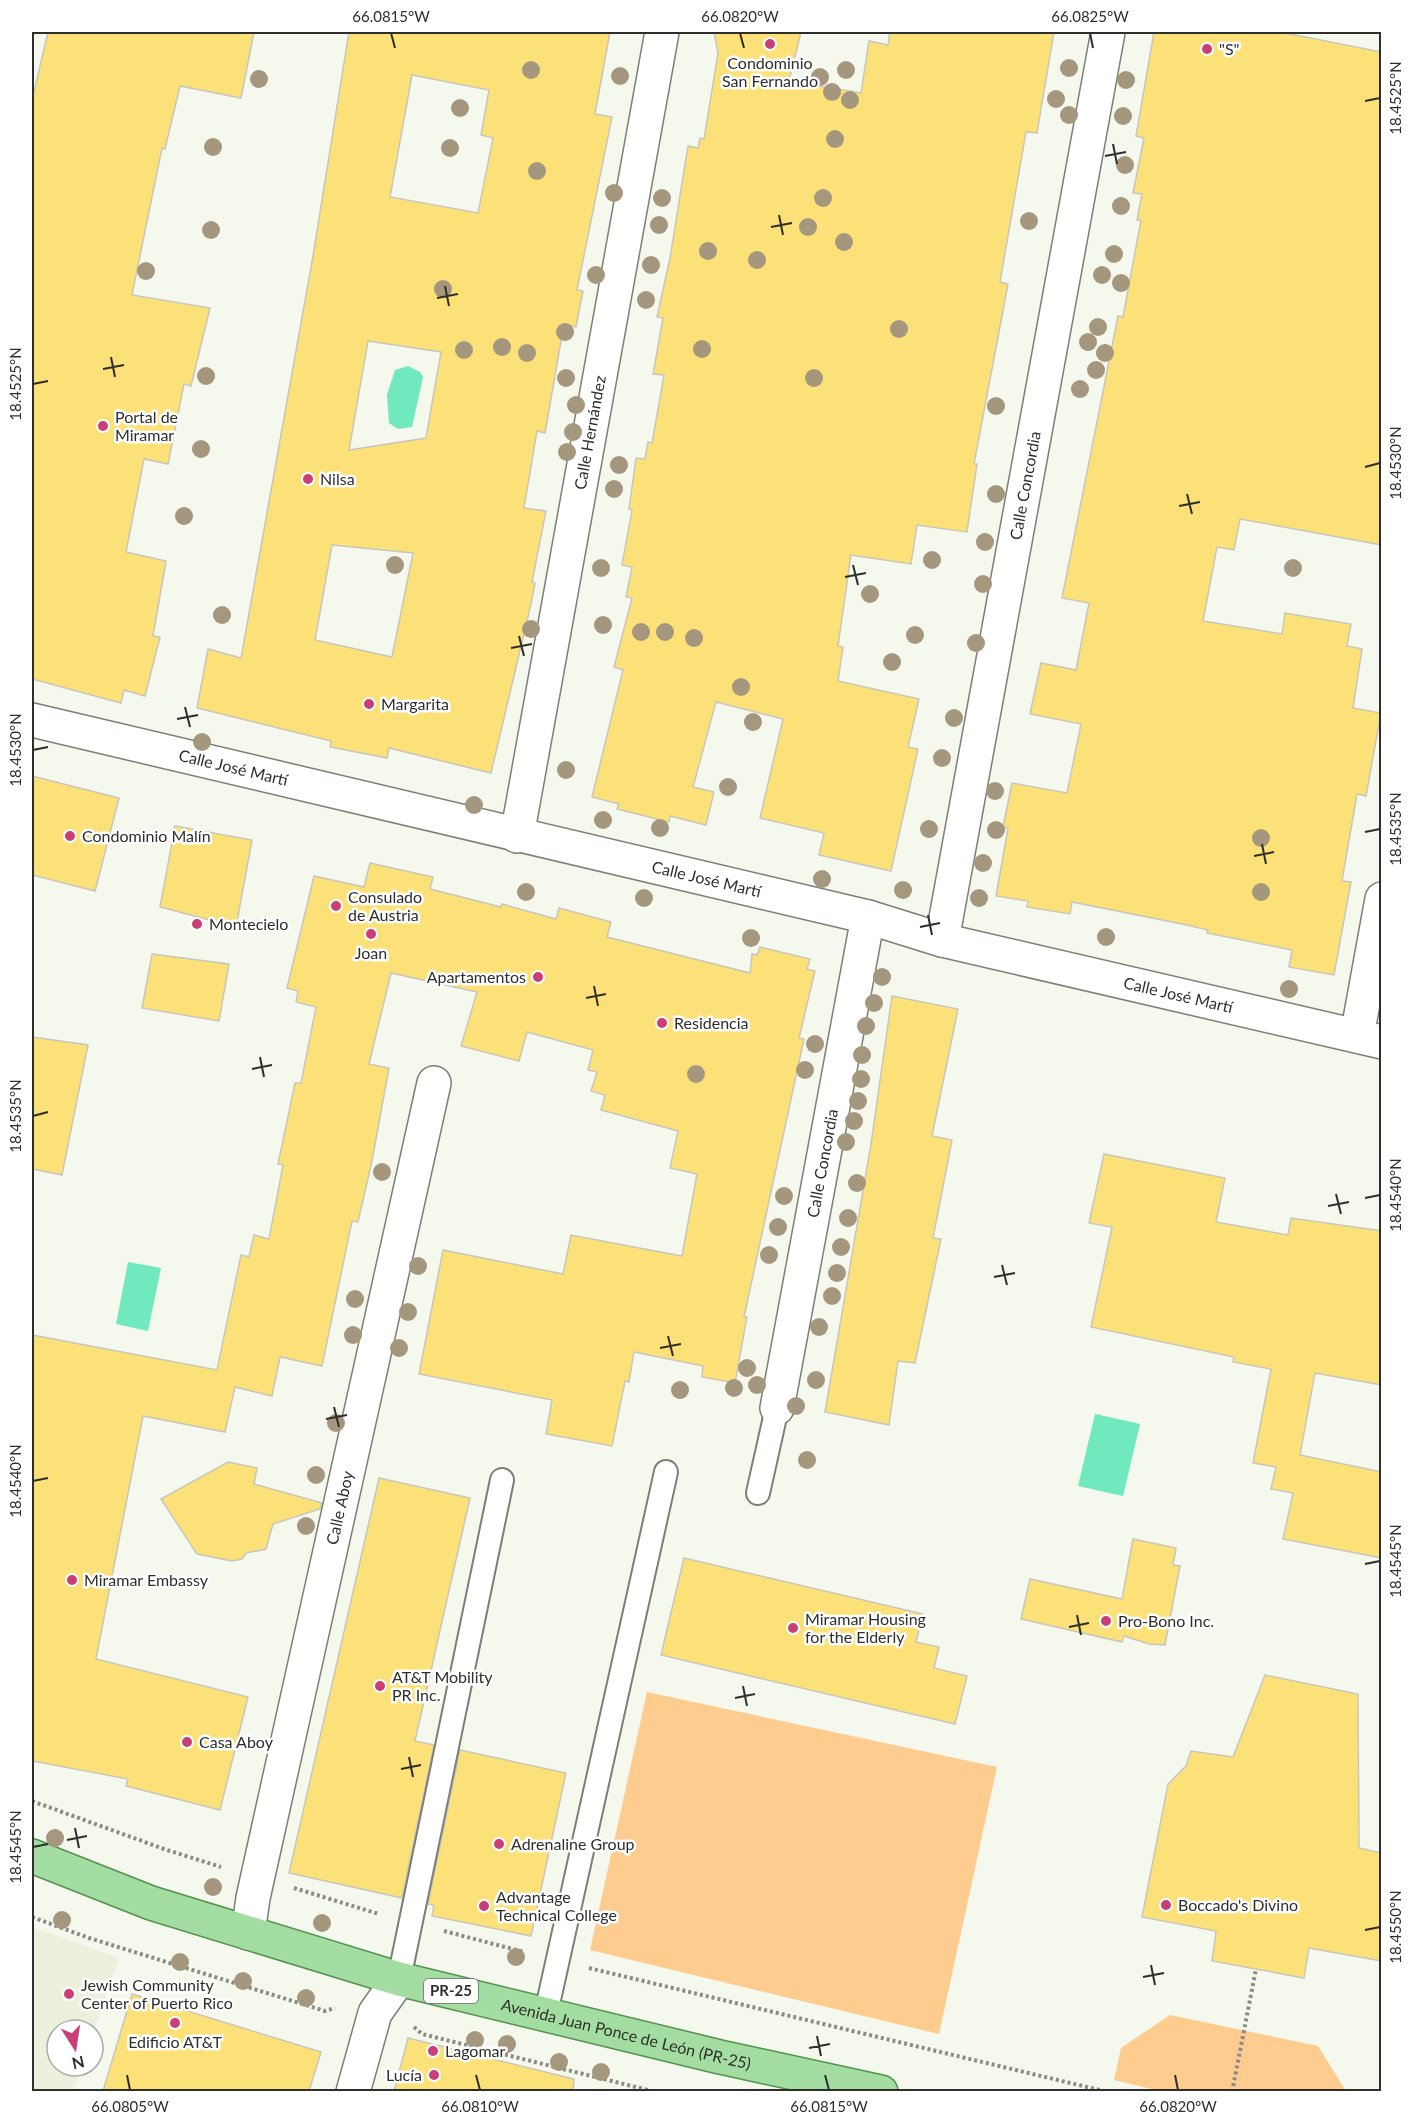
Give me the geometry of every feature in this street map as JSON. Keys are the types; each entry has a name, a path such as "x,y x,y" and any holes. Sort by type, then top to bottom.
{"main road":[{"name":"Avenida Juan Ponce de León (PR-25)","path":"32,1856 152,1903 399,1979 720,2057 881,2091"}],"street":[{"name":"Calle Hernández","path":"517,836 662,32"},
{"name":"Calle Concordia","path":"942,940 1108,32"},
{"name":"Calle José Martí","path":"32,720 868,917 942,940 1369,1039"},
{"path":"1369,1039 1382,899"},
{"name":"Calle Concordia","path":"777,1408 868,917"},
{"name":"Calle Aboy","path":"248,1933 253,1898 434,1083"},
{"path":"353,2091 375,2013 399,1979"}],"lane":[{"path":"758,1493 777,1408"},
{"path":"546,2013 666,1472"},
{"path":"399,1979 502,1480"}],"path":[{"path":"1232,2091 1256,1969"}],"shaded area":[{"path":"408,366 420,372 423,377 412,427 398,429 389,423 387,395 395,370"},
{"path":"128,1262 161,1268 148,1331 116,1324"},
{"path":"1095,1414 1140,1424 1123,1496 1078,1486"},
{"path":"647,1692 997,1767 939,2034 590,1950"},
{"name":"Jewish Community Center of Puerto Rico","path":"32,1927 119,1958 98,2018 45,2018 45,2078 78,2078 73,2091 32,2091"},
{"path":"1170,2015 1318,2046 1346,2091 1164,2092 1114,2080 1121,2048"}],"building":[{"path":"48,32 254,32 241,98 180,86 165,149 162,148 132,295 210,308 191,386 184,384 168,464 144,459 126,552 166,561 153,636 160,637 145,696 124,690 121,703 32,679 32,100"},
{"path":"349,32 610,32 595,114 612,117 577,290 583,291 576,327 564,324 545,433 537,431 524,508 546,511 532,582 535,583 531,604 491,773 389,748 387,758 330,747 331,741 197,708 208,649 241,658 313,256","holes":["412,75 489,90 481,135 493,138 478,213 390,197","368,341 441,352 426,438 349,450","332,545 413,553 392,657 315,640"]},
{"path":"714,32 801,32 789,81 861,93 869,41 888,45 890,32 1054,32 1037,133 1026,132 1000,282 1008,284 974,464 977,464 967,532 917,525 911,564 851,555 838,646 843,647 838,681 919,699 908,747 918,749 891,871 819,855 824,833 760,818 783,719 716,702 693,787 714,792 706,825 670,816 669,822 617,809 619,804 592,797 623,670 614,667 632,598 626,597 632,567 622,565 632,510 629,509 636,458 645,459 648,442 652,443 664,375 653,374 663,318 657,317 670,258 688,146 698,148 700,138 704,139 718,53"},
{"path":"1154,32 1280,32 1382,52 1382,545 1240,519 1234,550 1217,547 1203,621 1282,634 1285,613 1351,624 1347,646 1362,649 1353,708 1381,713 1366,796 1357,794 1342,881 1351,882 1334,975 1289,967 1292,950 1207,933 1208,930 1187,925 1072,902 1070,914 1027,907 1028,901 996,896 1008,828 1003,827 1012,783 1067,793 1081,724 1030,714 1041,663 1076,670 1089,603 1062,598 1118,316 1123,317 1141,220 1137,220 1142,194 1133,193 1144,138 1136,136"},
{"name":"Condominio Malín","path":"32,776 119,798 95,891 32,875"},
{"path":"175,826 252,840 236,927 160,907"},
{"path":"370,863 433,877 430,889 501,907 502,904 556,919 559,908 611,922 607,937 750,973 752,954 757,955 760,947 810,959 807,969 815,971 799,1038 804,1039 744,1317 747,1317 735,1383 702,1377 703,1366 634,1352 629,1382 625,1381 612,1446 546,1434 552,1400 419,1374 443,1250 563,1274 571,1235 682,1256 697,1174 670,1168 678,1131 601,1110 605,1095 591,1091 597,1072 588,1070 593,1050 527,1032 519,1061 461,1046 477,992 391,973 369,1064 389,1068 372,1161 358,1222 352,1221 322,1366 280,1357 272,1396 235,1387 225,1432 143,1416 96,1659 248,1697 220,1810 126,1786 128,1779 32,1761 32,1335 217,1370 241,1255 249,1257 254,1235 269,1239 283,1165 278,1164 295,1083 301,1083 316,1007 296,1002 298,991 287,988 314,876 364,887"},
{"path":"152,954 229,964 219,1021 142,1008"},
{"path":"892,996 958,1009 932,1136 952,1140 933,1238 941,1239 915,1363 898,1361 889,1425 825,1412 871,1144"},
{"path":"32,1037 88,1045 62,1175 32,1169"},
{"path":"1104,1154 1225,1178 1216,1222 1288,1235 1291,1218 1382,1231 1382,1385 1315,1373 1300,1455 1382,1472 1382,1558 1283,1539 1293,1493 1271,1489 1276,1467 1253,1463 1271,1369 1233,1362 1234,1357 1091,1327 1112,1227 1089,1223"},
{"path":"228,1462 257,1468 254,1484 322,1503 320,1509 273,1524 266,1549 246,1553 242,1559 232,1561 197,1554 161,1499"},
{"name":"AT&T Mobility PR Inc.","path":"379,1478 470,1498 415,1741 434,1745 402,1898 289,1873"},
{"path":"1133,1539 1176,1548 1173,1565 1180,1566 1165,1645 1149,1644 1124,1636 1122,1642 1021,1619 1030,1579 1122,1599"},
{"name":"Miramar Housing for the Elderly","path":"684,1558 923,1614 916,1642 939,1647 934,1668 967,1676 955,1724 661,1655"},
{"path":"1265,1675 1358,1694 1359,1848 1382,1853 1382,1961 1309,1948 1304,1978 1212,1961 1216,1931 1142,1917 1168,1784 1186,1766 1191,1751 1233,1757"},
{"name":"Adrenaline Group","path":"460,1750 566,1773 531,1936 432,1916 434,1905 428,1904"},
{"name":"Edificio AT&T","path":"132,1994 321,2052 309,2091 103,2091"},
{"name":"Lagomar","path":"408,2038 574,2079 573,2091 394,2091"}],"place":[{"name":"Condominio San Fernando","path":"770,44"},
{"name":"\"S\"","path":"1207,49"},
{"name":"Portal de Miramar","path":"103,426"},
{"name":"Nilsa","path":"308,479"},
{"name":"Margarita","path":"369,704"},
{"name":"Condominio Malín","path":"70,836"},
{"name":"Consulado de Austria","path":"336,906"},
{"name":"Montecielo","path":"197,924"},
{"name":"Joan","path":"371,934"},
{"name":"Apartamentos","path":"538,977"},
{"name":"Residencia","path":"662,1023"},
{"name":"Miramar Embassy","path":"72,1580"},
{"name":"Pro-Bono Inc.","path":"1106,1621"},
{"name":"Miramar Housing for the Elderly","path":"793,1628"},
{"name":"AT&T Mobility PR Inc.","path":"380,1686"},
{"name":"Casa Aboy","path":"187,1742"},
{"name":"Adrenaline Group","path":"499,1844"},
{"name":"Boccado's Divino","path":"1166,1905"},
{"name":"Advantage Technical College","path":"484,1906"},
{"name":"Jewish Community Center of Puerto Rico","path":"69,1994"},
{"name":"Edificio AT&T","path":"175,2023"},
{"name":"Lagomar","path":"433,2051"},
{"name":"Lucía","path":"434,2075"}]}
